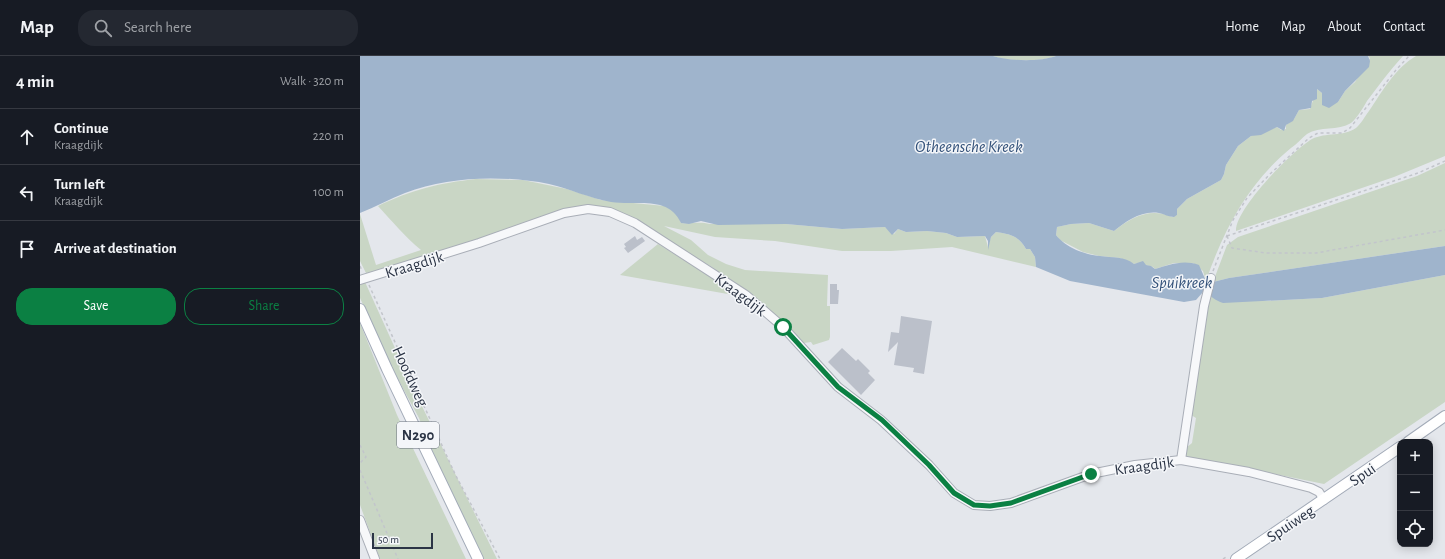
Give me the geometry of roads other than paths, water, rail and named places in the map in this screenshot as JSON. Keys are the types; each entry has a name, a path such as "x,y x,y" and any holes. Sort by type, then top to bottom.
{"main road":[{"name":"Hoofdweg","path":"360,309 386,369 478,559"},
{"path":"1412,439 1445,416"},
{"name":"Spui","path":"1324,500 1397,450"},
{"name":"Spuiweg","path":"1236,559 1324,500"}],"street":[{"name":"Kraagdijk","path":"363,279 479,243 564,213 588,209 610,212 635,223 746,295 783,327 838,387 882,420 929,465 954,493 974,505 990,506 1011,503 1091,474 1134,465 1181,460 1249,472 1311,488 1319,492 1324,500"},
{"path":"1181,460 1206,296 1211,278"},
{"path":"360,520 375,559"}],"water":[{"name":"Otheensche Kreek","path":"360,56 993,56 1024,60 1042,59 1056,56 1368,56 1370,61 1369,67 1345,91 1338,102 1329,108 1322,105 1322,93 1317,89 1317,99 1312,101 1311,108 1299,110 1293,121 1286,125 1284,131 1277,127 1261,135 1251,136 1238,146 1226,165 1221,180 1187,199 1177,209 1177,215 1174,217 1159,213 1146,213 1129,220 1114,231 1089,223 1071,224 1057,227 1056,235 1070,247 1082,252 1122,258 1134,264 1143,261 1146,265 1155,269 1171,264 1193,263 1199,265 1206,281 1213,282 1229,278 1445,246 1445,275 1322,298 1223,303 1203,292 1196,300 1184,302 1070,281 1036,267 1035,257 1030,249 1026,249 1014,236 996,232 991,237 988,250 988,241 985,236 957,237 946,233 927,231 906,232 898,229 892,235 885,227 842,229 786,224 718,225 701,221 689,224 681,223 675,214 668,208 660,205 611,202 549,184 513,179 495,178 458,180 422,187 360,213"}],"water label":[{"name":"Spuikreek","path":"1182,282"}]}
